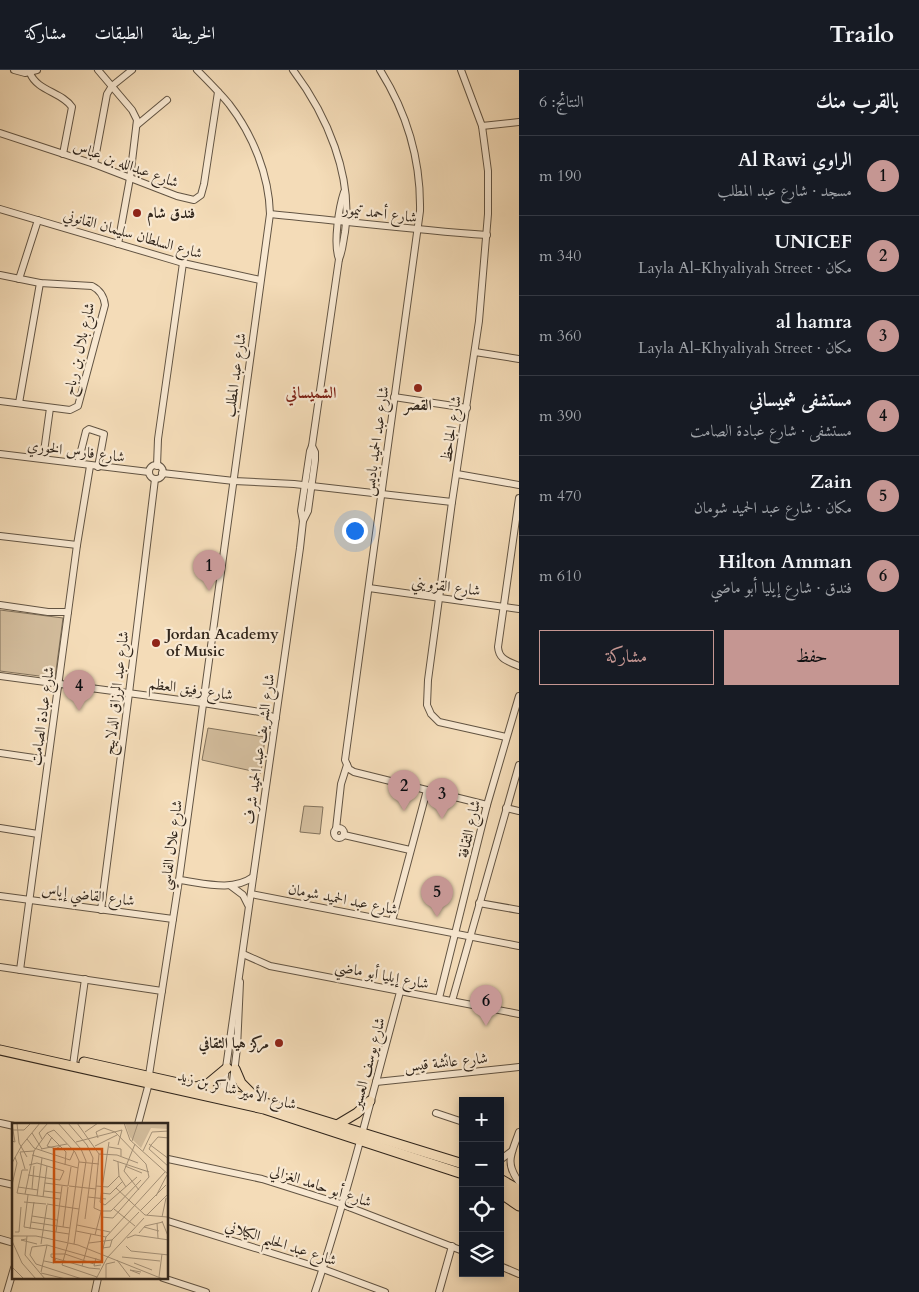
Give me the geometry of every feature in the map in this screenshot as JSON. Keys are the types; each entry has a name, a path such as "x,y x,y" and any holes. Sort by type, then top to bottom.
{"main road":[{"name":"شارع الأمير شاكر بن زيد","path":"0,1044 227,1097 259,1101 337,1125 459,1172"},
{"name":"شارع الأمير شاكر بن زيد","path":"0,1050 73,1062"},
{"path":"199,1086 209,1083 231,1068 241,1083 259,1101"},
{"name":"شارع الأمير شاكر بن زيد","path":"149,1079 199,1086 288,1116 459,1163"},
{"path":"337,1125 370,1101"},
{"path":"504,1178 518,1190"},
{"path":"504,1181 518,1190"},
{"path":"504,1188 518,1190"},
{"path":"504,1196 519,1206"}],"street":[{"path":"14,70 33,71 36,82 67,101 72,107 63,154"},
{"path":"98,70 132,110 137,120 130,178 118,244"},
{"path":"94,164 105,99 109,89 132,70"},
{"name":"شارع عبد المطلب","path":"198,70 235,112 253,143 264,174 270,214 204,703"},
{"name":"شارع عبد الحميد باديس","path":"380,70 392,91 405,121 415,152 420,195 418,230 345,754 347,765 341,784 336,829 340,828 343,830 344,836 410,850"},
{"name":"شارع الجاحظ","path":"461,70 482,126 488,187 487,235 475,352 452,502 428,680 427,703 429,711 439,722 506,737"},
{"name":"شارع الشريف عبد الحميد شرف","path":"227,1097 237,986 240,980 303,521 308,514 308,486 315,456 312,446 339,259 336,249 347,211 338,157 318,111 296,71"},
{"name":"شارع عبدالله بن عباس","path":"0,133 94,164 190,200 197,198 201,194 204,184 218,92"},
{"path":"137,125 167,100"},
{"path":"482,126 519,122"},
{"name":"شارع الشريف عبد الحميد شرف","path":"343,220 341,205 344,192"},
{"path":"324,219 334,215 341,205"},
{"name":"شارع السلطان سليمان القانوني","path":"0,208 183,263 260,280"},
{"path":"347,211 354,219 365,223"},
{"name":"شارع أحمد تيمور","path":"270,214 343,220 418,230 487,235"},
{"path":"19,279 38,220"},
{"path":"162,473 157,466 158,439 183,263"},
{"name":"شارع بلال بن رباح","path":"0,275 40,283 92,286 102,294 105,305 78,406 70,410 0,401"},
{"path":"19,403 40,283"},
{"path":"475,352 519,359"},
{"path":"394,397 467,408"},
{"path":"44,459 50,408"},
{"path":"78,463 86,430 89,429 104,434 98,467"},
{"name":"شارع فارس الخوري","path":"0,454 149,472"},
{"name":"شارع عبادة الصامت","path":"20,970 77,545 90,466"},
{"path":"157,466 152,466 149,472 150,476 155,479 159,478 162,473"},
{"path":"162,473 234,481 308,486 452,502"},
{"path":"457,474 519,485"},
{"name":"شارع عبد الرزاق الدلابيح","path":"100,910 155,479"},
{"path":"519,498 516,546 503,607 498,647 498,653 502,659 519,666"},
{"path":"0,536 77,545"},
{"name":"شارع القزويني","path":"369,588 519,609"},
{"path":"0,605 48,612 68,612"},
{"name":"شارع رفيق العظم","path":"0,676 204,703 260,712 276,718"},
{"name":"شارع الثقافة","path":"439,998 487,805 519,696"},
{"name":"شارع علال الفاسي","path":"138,1123 149,1079 204,703"},
{"name":"شارع رفيق العظم","path":"260,712 278,707"},
{"path":"0,753 48,760"},
{"path":"347,765 354,772 487,805"},
{"name":"شارع الثقافة","path":"452,1001 519,765"},
{"path":"392,921 427,790"},
{"path":"506,808 519,811"},
{"path":"0,828 38,834"},
{"path":"179,880 231,886 253,877"},
{"path":"231,886 243,895 249,907"},
{"name":"شارع عبد الحميد شومان","path":"251,894 519,946"},
{"name":"شارع القاضي إياس","path":"0,896 173,919"},
{"path":"479,904 519,910"},
{"name":"شارع إيليا أبو ماضي","path":"243,954 270,966 519,1014"},
{"path":"0,967 162,991"},
{"path":"73,1062 85,979"},
{"name":"شارع يوسف العسير","path":"315,1292 362,1136 400,992"},
{"name":"شارع عائشة قيس","path":"376,1082 519,1067"},
{"path":"436,1113 459,1121"},
{"path":"518,1136 512,1151 511,1170 518,1190"},
{"path":"504,1157 512,1151"},
{"name":"شارع أبو حامد الغزالي","path":"169,1159 262,1179 341,1204 459,1249"},
{"name":"شارع عبد الحليم الكيلاني","path":"169,1221 323,1269 385,1292"},
{"path":"440,1292 452,1246"},
{"path":"504,1268 519,1274"},
{"path":"7,1292 12,1275"},
{"path":"169,1280 206,1292"}],"shaded area":[{"path":"0,610 63,618 55,678 0,671"},
{"path":"208,728 265,737 261,773 202,760"},
{"path":"304,806 323,807 320,834 300,832"}],"place":[{"name":"فندق شام","path":"137,213"},
{"name":"القصر","path":"418,388"},
{"name":"الراوي Al Rawi","path":"209,591"},
{"name":"Jordan Academy of Music","path":"156,643"},
{"name":"مستشفى شميساني","path":"79,711"},
{"name":"UNICEF","path":"404,811"},
{"name":"al hamra","path":"442,819"},
{"name":"Zain","path":"437,917"},
{"name":"Hilton Amman","path":"486,1026"},
{"name":"مركز هيا الثقافي","path":"279,1043"}],"district":[{"name":"الشميساني","path":"311,393"}]}
